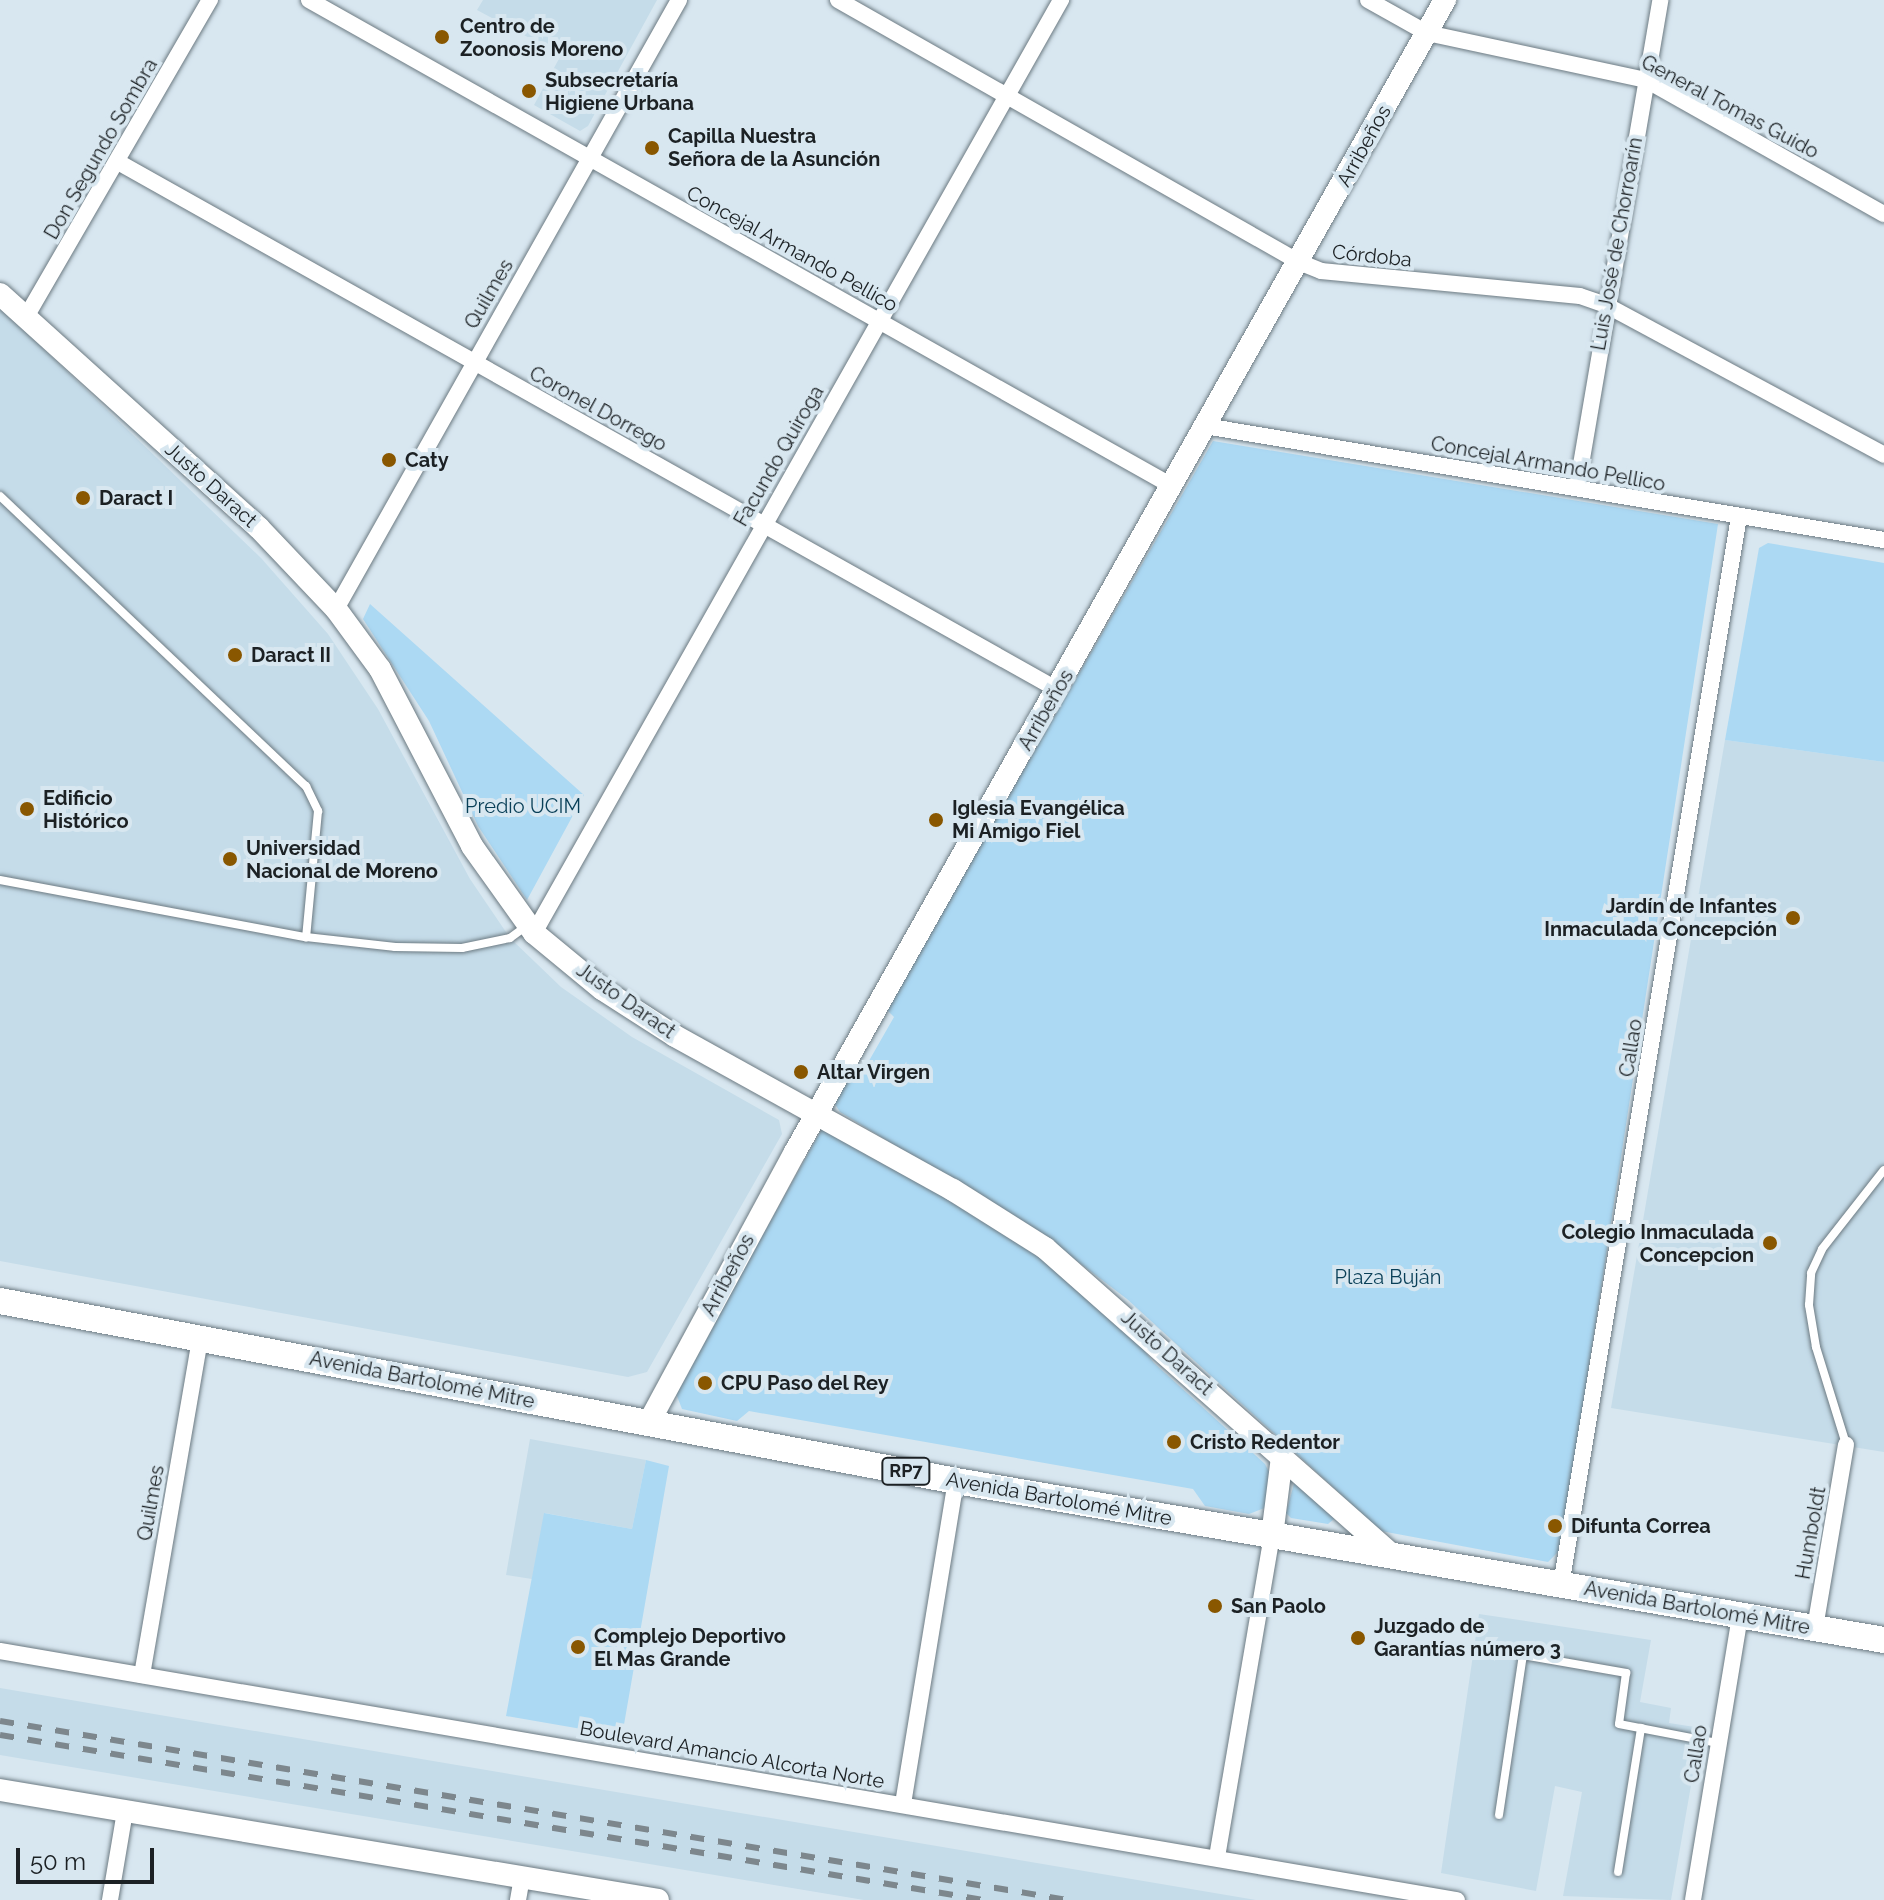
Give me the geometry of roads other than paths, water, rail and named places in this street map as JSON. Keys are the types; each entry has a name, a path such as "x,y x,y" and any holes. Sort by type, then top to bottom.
{"main road":[{"name":"Avenida Bartolomé Mitre","path":"0,1301 956,1481 1397,1559 1884,1640"}],"street":[{"name":"Don Segundo Sombra","path":"26,317 210,0"},
{"name":"Concejal Armando Pellico","path":"309,0 1172,486"},
{"name":"Quilmes","path":"336,609 679,0"},
{"name":"Córdoba","path":"838,0 1299,262 1321,271 1580,296 1606,305 1884,455"},
{"name":"Facundo Quiroga","path":"531,929 1061,0"},
{"name":"General Tomas Guido","path":"1368,0 1427,33 1646,80 1884,214"},
{"name":"Arribeños","path":"649,1422 815,1115 1058,690 1445,0"},
{"name":"Luis José de Chorroarín","path":"1577,488 1660,0"},
{"name":"Coronel Dorrego","path":"118,162 1058,690"},
{"name":"Justo Daract","path":"0,294 259,528 336,609 380,669 472,846 531,929 614,997 815,1115 953,1190 1076,1271 1397,1559"},
{"name":"Concejal Armando Pellico","path":"1205,426 1884,540"},
{"name":"Callao","path":"1561,1585 1739,517"},
{"name":"Quilmes","path":"142,1675 200,1338"},
{"name":"Humboldt","path":"1815,1628 1846,1445"},
{"path":"1217,1857 1272,1536 1282,1457"},
{"path":"903,1804 956,1481"},
{"name":"Callao","path":"1693,1900 1740,1615"},
{"name":"Boulevard Amancio Alcorta Norte","path":"0,1651 1457,1900"},
{"path":"0,1790 658,1900"},
{"path":"110,1900 125,1811"},
{"path":"518,1900 522,1877"}],"lane":[{"path":"0,496 306,786 318,811 306,937"},
{"path":"0,880 306,937 462,948 510,938 531,929"},
{"path":"1846,1445 1846,1431 1816,1347 1809,1305 1811,1273 1822,1249 1884,1170"},
{"path":"1499,1815 1523,1655 1626,1673 1619,1724 1718,1743"},
{"path":"1618,1872 1641,1728"}],"railway":[{"path":"0,1721 1067,1900"},
{"path":"0,1735 983,1900"}],"place":[{"name":"Centro de Zoonosis Moreno","path":"442,37"},
{"name":"Subsecretaría Higiene Urbana","path":"529,91"},
{"name":"Capilla Nuestra Señora de la Asunción","path":"652,148"},
{"name":"Caty","path":"389,460"},
{"name":"Daract I","path":"83,498"},
{"name":"Daract II","path":"235,655"},
{"name":"Edificio Histórico","path":"27,809"},
{"name":"Iglesia Evangélica Mi Amigo Fiel","path":"936,820"},
{"name":"Universidad Nacional de Moreno","path":"230,859"},
{"name":"Jardín de Infantes Inmaculada Concepción","path":"1793,918"},
{"name":"Altar Virgen","path":"801,1072"},
{"name":"Colegio Inmaculada Concepcion","path":"1770,1243"},
{"name":"CPU Paso del Rey","path":"705,1383"},
{"name":"Cristo Redentor","path":"1174,1442"},
{"name":"Difunta Correa","path":"1555,1526"},
{"name":"San Paolo","path":"1215,1606"},
{"name":"Juzgado de Garantías número 3","path":"1358,1638"},
{"name":"Complejo Deportivo El Mas Grande","path":"578,1647"}],"park label":[{"name":"Predio UCIM","path":"523,806"},
{"name":"Plaza Buján","path":"1388,1277"}]}
